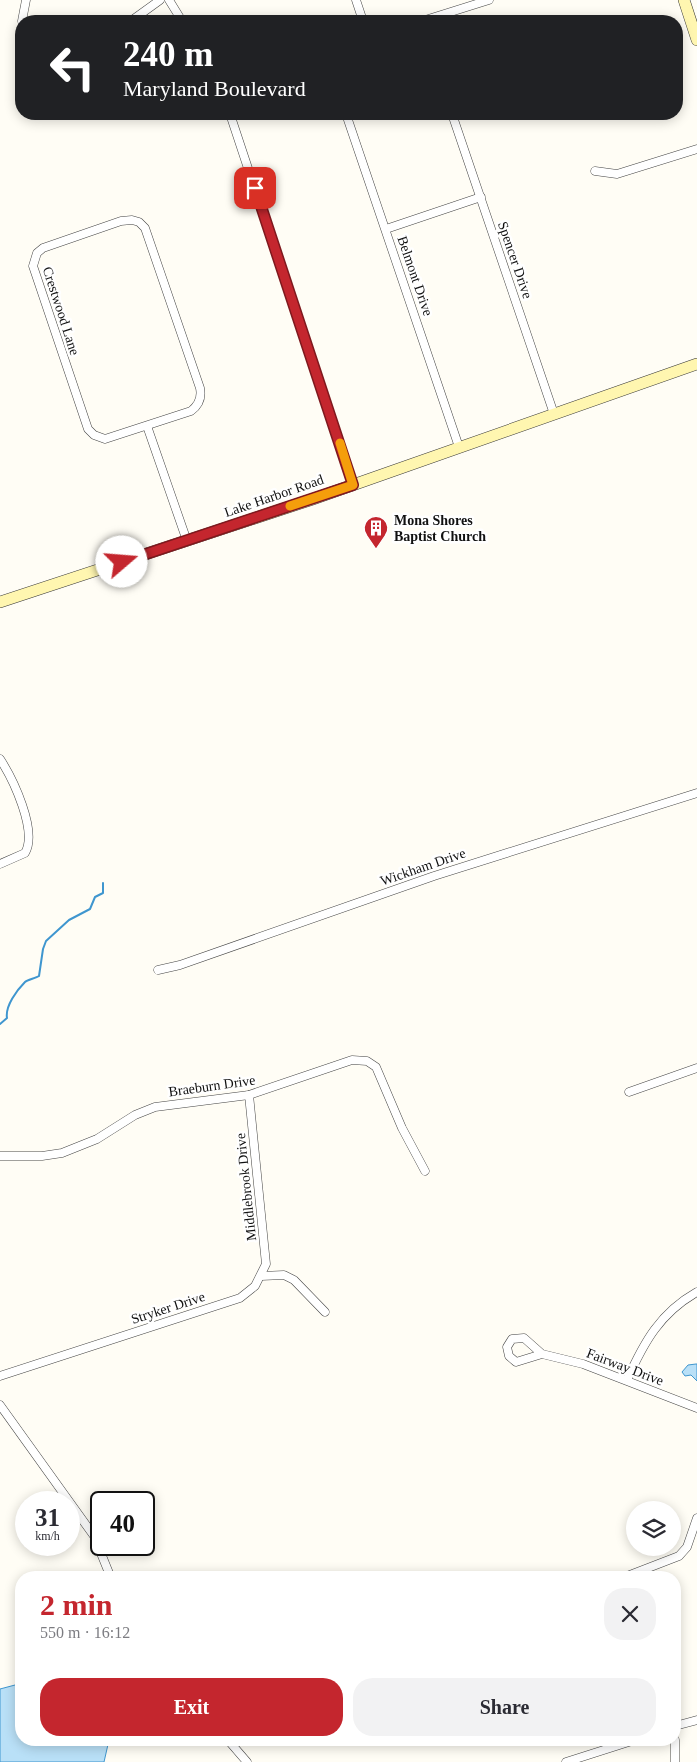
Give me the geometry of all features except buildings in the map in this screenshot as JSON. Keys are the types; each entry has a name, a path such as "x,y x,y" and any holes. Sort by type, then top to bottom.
{"street":[{"path":"23,15 26,0"},
{"path":"139,15 160,0"},
{"path":"169,0 178,15"},
{"path":"356,0 361,15"},
{"path":"441,15 489,0"},
{"path":"684,0 696,32"},
{"path":"232,120 353,485"},
{"name":"Belmont Drive","path":"348,120 459,447"},
{"name":"Spencer Drive","path":"454,120 554,414"},
{"path":"595,171 617,174 697,149"},
{"path":"386,229 481,197"},
{"name":"Crestwood Lane","path":"126,220 138,222 145,228 201,392 200,402 191,411 147,426 105,439 94,435 88,429 33,266 37,253 43,248 126,220"},
{"name":"Lake Harbor Road","path":"0,602 353,485 697,364"},
{"path":"147,426 187,541"},
{"path":"0,759 12,782 26,820 30,839 25,853 13,860 0,864"},
{"name":"Wickham Drive","path":"158,970 180,965 434,876 697,793"},
{"name":"Braeburn Drive","path":"0,1156 42,1156 62,1153 97,1139 135,1115 155,1107 249,1095 352,1060 368,1061 376,1067 385,1083 402,1128 425,1172"},
{"path":"629,1092 697,1068"},
{"name":"Middlebrook Drive","path":"249,1095 266,1264 261,1276"},
{"path":"261,1276 284,1275 294,1280 325,1312"},
{"name":"Stryker Drive","path":"0,1376 240,1298 255,1286 261,1276"},
{"path":"627,1380 643,1344 658,1325 673,1309 697,1292"},
{"name":"Fairway Drive","path":"542,1354 583,1364 697,1408"},
{"path":"0,1405 94,1536 108,1571"},
{"path":"640,1571 679,1556 686,1547 697,1518"},
{"path":"681,1724 697,1720"},
{"path":"233,1746 247,1762"},
{"path":"566,1762 615,1746"},
{"path":"675,1746 675,1762"}],"water":[{"path":"697,1364 697,1381 691,1375 685,1376 682,1372 688,1365"},
{"path":"15,1685 15,1746 108,1746 104,1762 0,1762 0,1689"}],"waterway":[{"path":"0,1024 7,1018 12,998 19,989 26,981 39,976 46,941 69,920 90,909 95,897 103,893 103,883"}],"slow traffic":[{"path":"290,506 353,485 340,443"}],"place":[{"name":"Mona Shores Baptist Church","path":"376,549"}],"route":[{"path":"122,562 353,485 255,188"}]}
